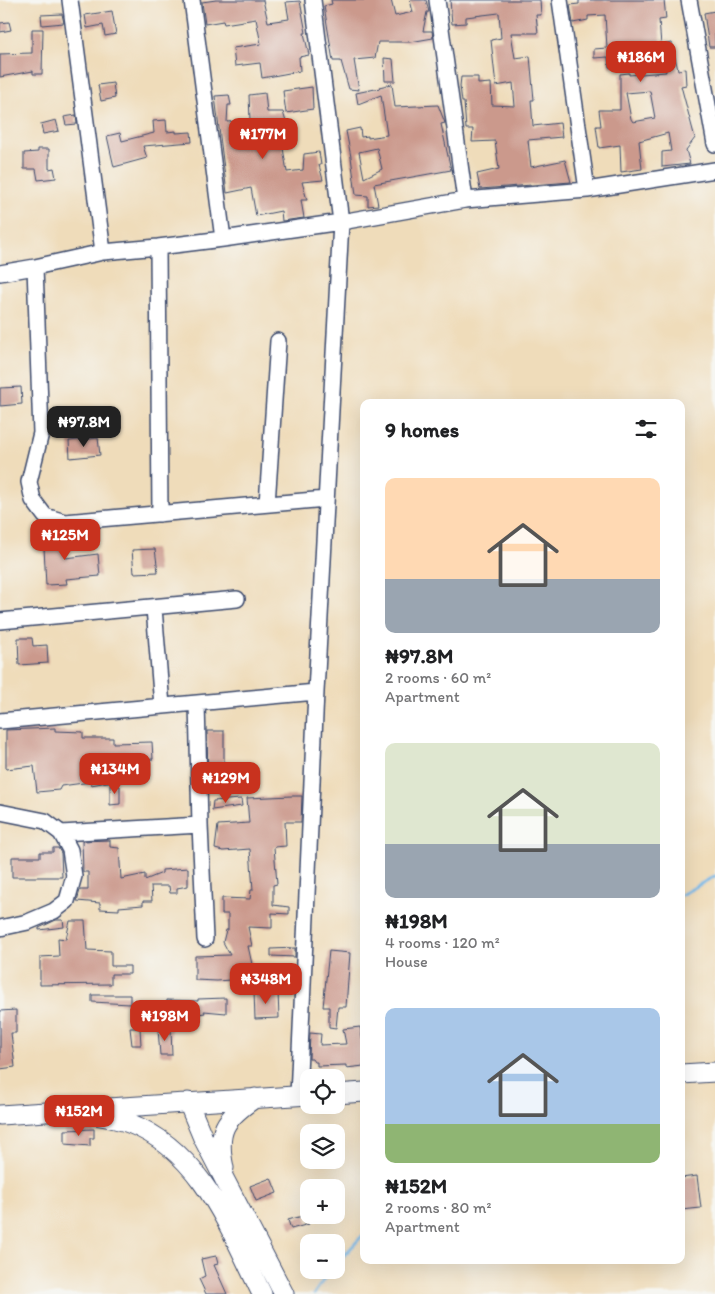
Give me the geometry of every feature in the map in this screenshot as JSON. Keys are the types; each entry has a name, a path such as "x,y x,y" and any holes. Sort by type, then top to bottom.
{"main road":[{"path":"685,1074 715,1072"},
{"path":"345,1093 360,1092"},
{"path":"0,1115 300,1096"},
{"path":"227,1182 222,1159 222,1136 230,1117 255,1098"},
{"path":"188,1102 203,1138 284,1294"},
{"path":"77,1111 128,1123 146,1131 163,1142 187,1164 207,1188 216,1203 262,1294"}],"street":[{"path":"70,0 103,252"},
{"path":"192,0 223,239"},
{"path":"305,1069 316,692 341,222 313,0"},
{"path":"437,0 465,200"},
{"path":"560,0 587,190"},
{"path":"689,0 715,144"},
{"path":"0,273 103,252 223,239 341,222 465,200 587,190 715,170"},
{"path":"158,247 160,514"},
{"path":"35,267 41,433 29,482 33,500 45,516 65,522 326,499"},
{"path":"267,504 278,341"},
{"path":"0,621 237,599"},
{"path":"154,608 162,706"},
{"path":"0,720 316,692"},
{"path":"197,703 205,939"},
{"path":"0,812 45,821 61,833 70,850 74,876 67,901 54,911 37,918 0,928"},
{"path":"61,833 200,825"}],"building":[{"path":"216,0 263,0 268,22 289,19 286,2 300,1 309,55 299,57 300,71 262,78 260,63 235,66 233,48 261,44 256,19 224,24 223,21 205,24 202,2"},
{"path":"331,0 391,0 395,16 413,12 410,0 426,0 429,12 427,12 423,31 432,31 433,38 410,42 378,42 375,58 354,60 359,90 349,89 341,61 333,61 324,6 332,4"},
{"path":"450,0 540,0 541,15 536,15 538,33 511,33 515,58 530,56 534,100 531,100 533,126 560,123 562,137 528,140 531,167 565,160 571,182 480,189 477,174 499,169 495,141 472,142 473,129 466,129 464,102 462,102 460,86 461,77 478,77 478,84 491,83 492,105 515,106 513,83 496,86 491,40 501,38 499,13 466,17 466,23 452,24"},
{"path":"579,0 664,0 666,19 659,20 661,45 672,43 678,70 685,69 686,85 681,86 695,138 686,150 690,164 662,167 662,152 671,151 668,133 639,141 642,169 621,172 620,145 599,148 596,126 601,126 599,110 620,110 620,74 666,72 663,55 637,58 637,44 615,47 614,67 609,67 608,57 594,58 594,49 607,48 605,15 588,16 588,20 573,23 570,5 579,4","holes":["650,91 655,118 633,122 626,93"]},
{"path":"112,11 116,34 105,36 103,25 87,28 85,15"},
{"path":"715,11 715,47 709,47 704,13"},
{"path":"62,14 64,23 42,25 41,15"},
{"path":"9,22 11,30 0,32 0,23"},
{"path":"32,29 43,29 42,74 33,74 33,71 0,77 0,54 32,53"},
{"path":"384,58 393,59 395,81 385,81"},
{"path":"113,83 115,98 101,101 98,85"},
{"path":"392,84 395,107 438,105 445,123 441,124 451,170 374,184 378,205 368,206 368,196 356,195 346,131 360,128 361,137 368,136 368,138 387,135 381,95 358,104 356,93","holes":["377,148 382,169 364,178 359,152"]},
{"path":"312,87 313,109 286,113 283,91"},
{"path":"265,93 267,112 283,112 290,135 281,136 287,172 303,170 304,154 319,152 321,165 319,165 323,180 302,182 307,200 301,200 304,218 282,221 281,211 256,216 251,188 227,193 215,96 229,95 231,105 228,105 227,122 250,120 249,95"},
{"path":"76,115 77,124 66,125 64,117"},
{"path":"56,120 59,131 43,134 41,124"},
{"path":"166,120 167,132 191,132 192,142 143,146 147,158 114,167 107,136 120,133 122,141 154,133 153,121"},
{"path":"38,149 49,149 49,169 54,168 56,178 38,180 36,169 24,169 24,153 38,152"},
{"path":"21,387 22,404 0,406 0,388"},
{"path":"98,438 100,455 70,458 69,441"},
{"path":"51,528 63,531 66,558 98,554 100,576 66,579 67,584 46,585 43,529"},
{"path":"155,549 158,572 134,573 132,550"},
{"path":"18,638 32,638 33,646 47,645 48,663 19,665"},
{"path":"55,728 55,731 83,732 83,738 113,738 113,743 152,742 153,759 113,761 113,781 91,785 91,782 61,786 59,790 37,792 34,766 6,769 6,730"},
{"path":"207,731 224,731 224,776 208,777"},
{"path":"110,785 120,786 120,804 110,805"},
{"path":"302,796 301,822 285,822 286,846 274,847 277,884 273,885 273,905 289,907 289,914 272,913 272,928 248,927 252,946 248,946 255,978 217,981 195,980 195,956 230,955 223,942 226,930 228,930 228,914 222,914 222,898 250,899 251,890 253,890 250,849 223,851 215,849 218,825 249,823 247,798"},
{"path":"241,799 242,806 212,810 213,801"},
{"path":"110,840 110,847 119,848 121,879 145,874 145,880 162,873 162,870 188,868 188,886 177,888 177,893 170,893 169,886 151,886 152,901 143,901 143,905 119,907 119,910 100,909 100,903 77,901 80,890 88,890 88,872 83,872 82,841"},
{"path":"53,848 58,848 61,853 62,877 12,877 12,857 40,857 40,852 53,852"},
{"path":"56,920 63,920 64,927 39,930 39,928"},
{"path":"70,921 85,921 87,950 111,951 111,966 130,966 130,974 111,974 111,984 40,985 40,957 59,956 58,938 66,939"},
{"path":"295,948 295,957 271,956 271,949"},
{"path":"329,951 350,953 346,1007 338,1007 336,1028 329,1027 329,1007 323,1007"},
{"path":"254,992 278,992 279,1018 255,1019"},
{"path":"92,995 130,995 130,1004 92,1002"},
{"path":"226,998 226,1013 204,1011 205,1013 184,1016 184,1022 167,1023 167,1000 198,1001 198,999"},
{"path":"16,1010 16,1033 11,1033 15,1067 0,1069 0,1011"},
{"path":"360,1027 360,1066 346,1068 346,1065 317,1066 317,1062 309,1059 310,1033 321,1034 320,1045 346,1044 343,1029"},
{"path":"130,1028 140,1028 141,1045 132,1045"},
{"path":"158,1029 171,1029 172,1055 160,1055"},
{"path":"94,1129 94,1138 90,1138 90,1146 65,1144 65,1130"},
{"path":"697,1176 701,1208 685,1210 685,1178"},
{"path":"271,1178 277,1193 256,1201 250,1186"},
{"path":"300,1217 300,1224 309,1224 291,1229 288,1220"},
{"path":"216,1256 218,1264 214,1265 227,1294 206,1294 199,1279 205,1276 201,1259"}],"waterway":[{"path":"685,893 715,876"},
{"path":"345,1254 360,1238"},
{"path":"314,1294 324,1279"}]}
